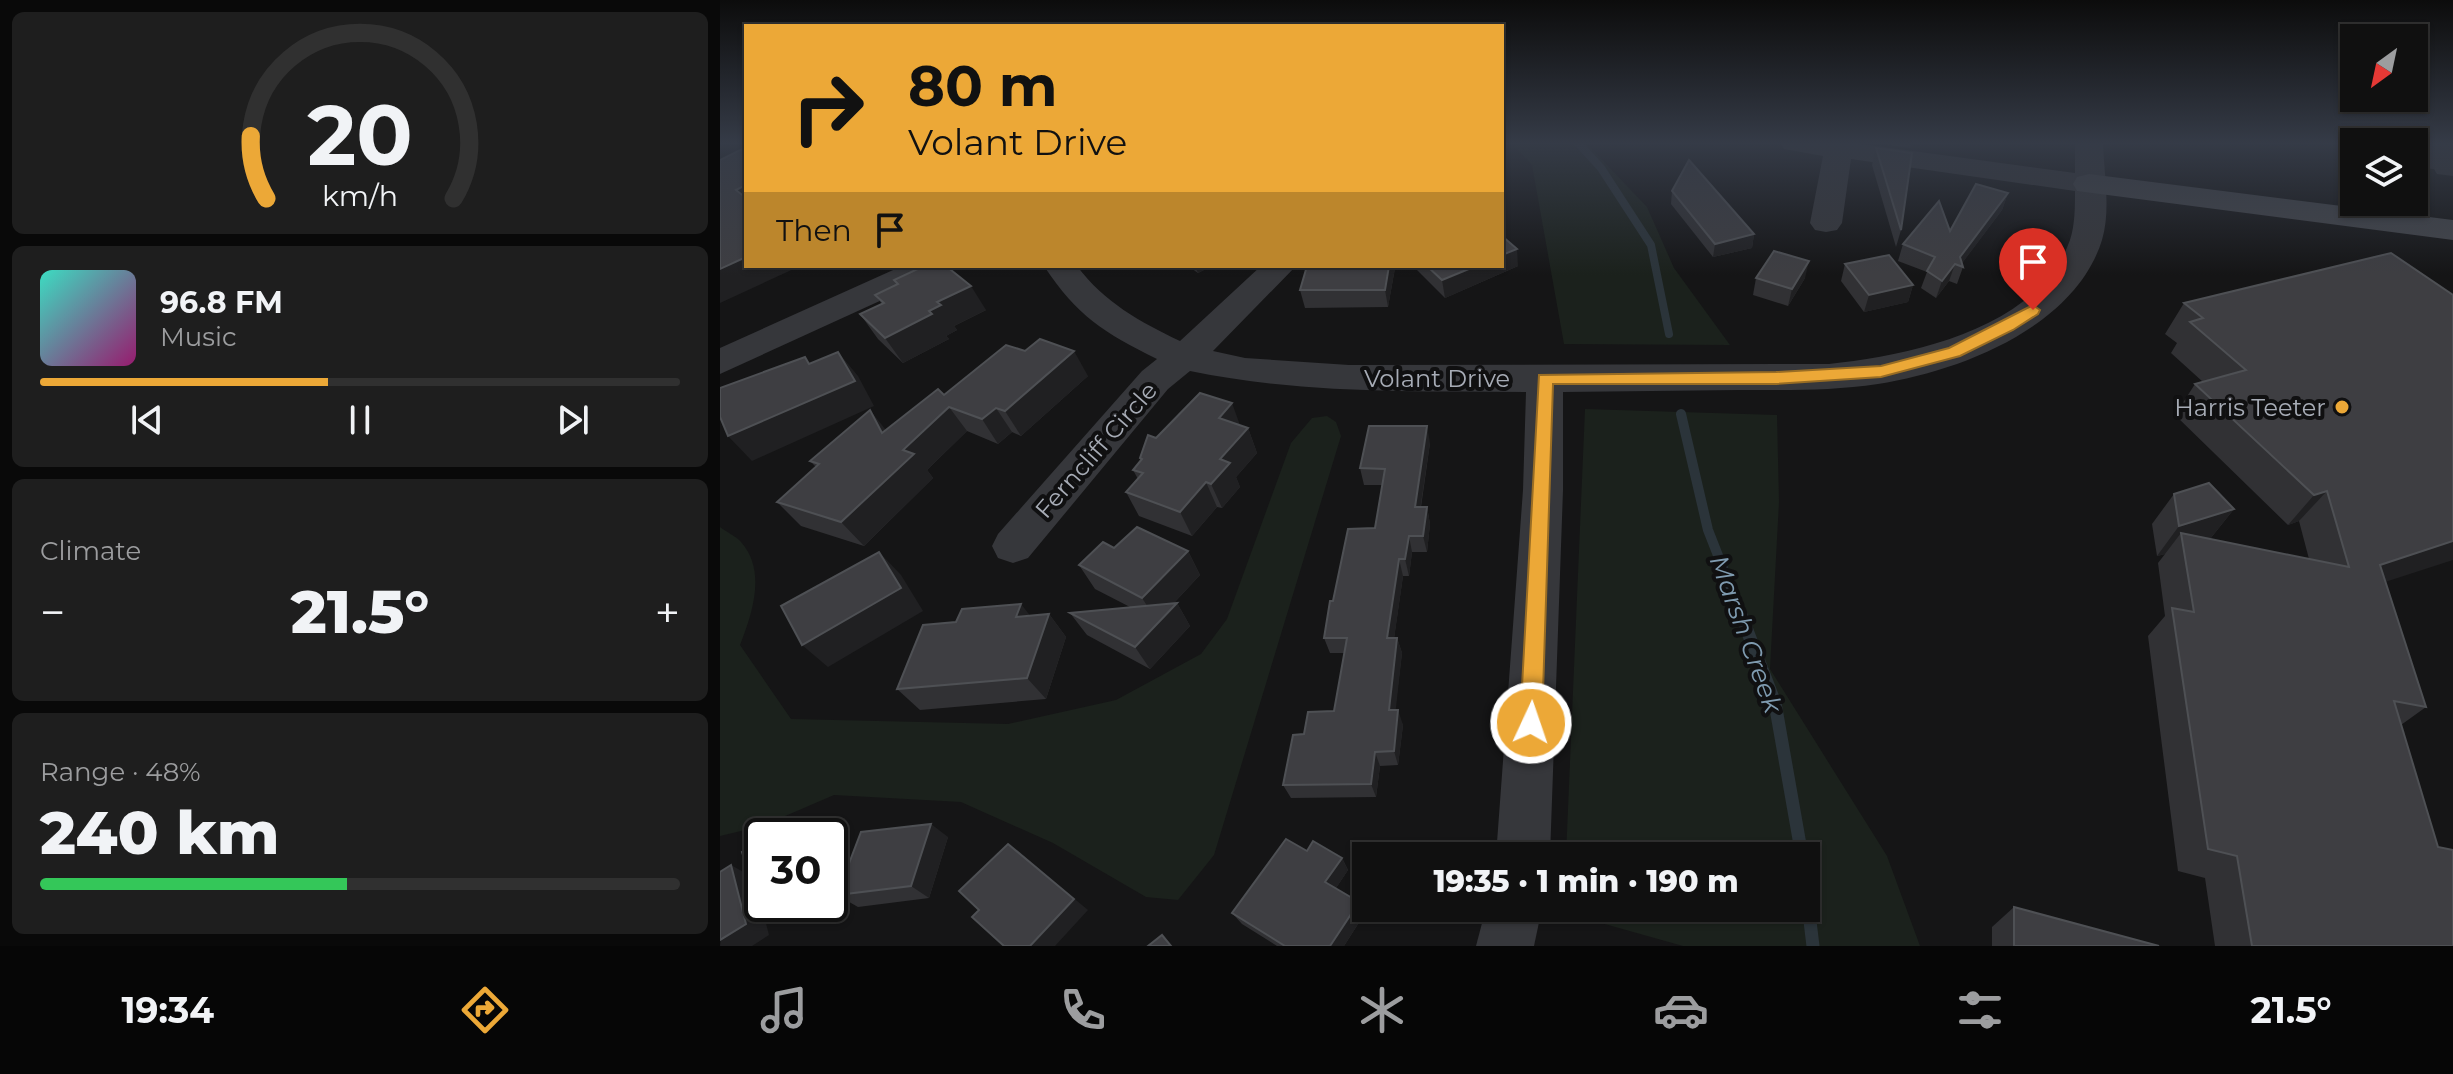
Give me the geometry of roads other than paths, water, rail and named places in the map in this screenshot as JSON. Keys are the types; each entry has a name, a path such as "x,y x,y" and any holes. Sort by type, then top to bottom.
{"street":[{"path":"1826,223 1832,187"},
{"name":"Volant Drive","path":"1061,268 1082,296 1101,313 1127,330 1183,357 1295,375 1545,379 1829,377 1913,365 1955,352 2007,327 2033,310 2067,277 2086,239 2089,187"},
{"path":"2114,187 2453,230"},
{"path":"720,362 925,268"},
{"name":"Ferncliff Circle","path":"1013,546 1155,380 1278,268"},
{"path":"1524,842 1543,490 1545,379"},
{"path":"1505,946 1511,922"}],"waterway":[{"name":"Marsh Creek","path":"1613,187 1651,245 1669,334"},
{"name":"Marsh Creek","path":"1681,414 1708,530 1741,614"},
{"name":"Marsh Creek","path":"1740,612 1775,703 1800,842"},
{"name":"Marsh Creek","path":"1810,922 1813,946"}],"place":[{"name":"Harris Teeter","path":"2342,407"}]}
